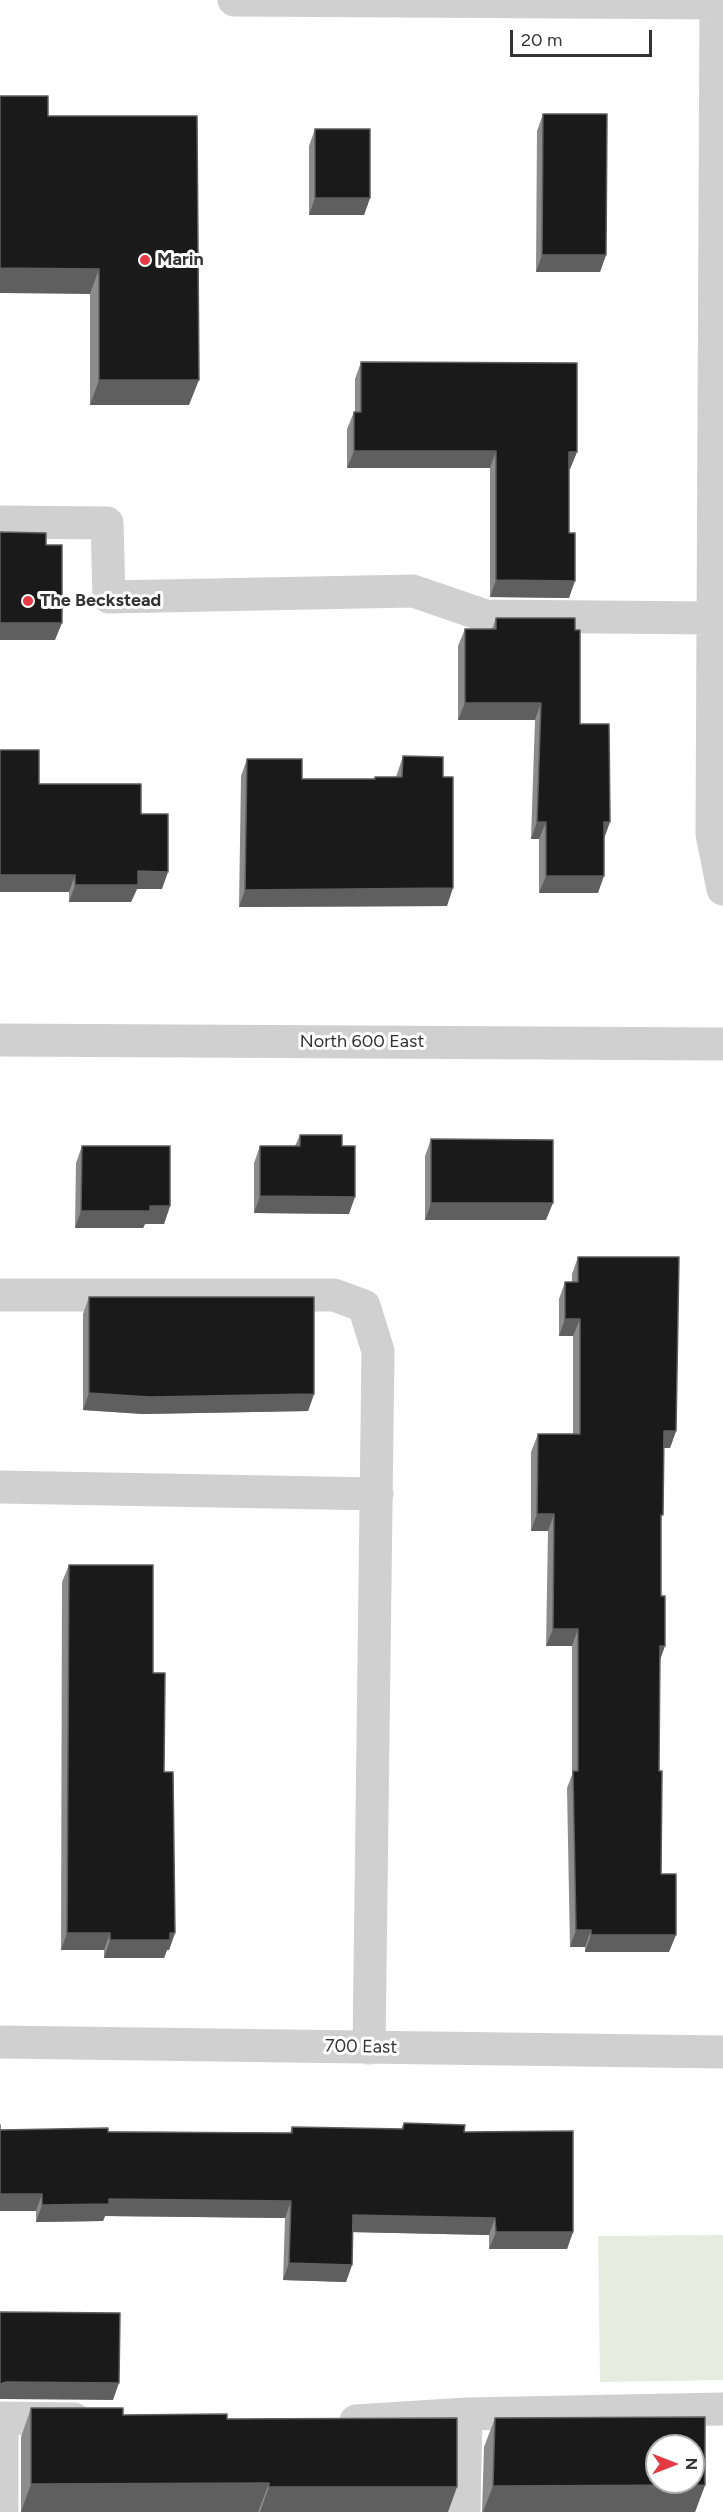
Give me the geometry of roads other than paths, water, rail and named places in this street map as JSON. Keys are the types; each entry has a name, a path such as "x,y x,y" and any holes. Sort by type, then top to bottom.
{"street":[{"path":"234,0 719,2 712,834 723,889"},
{"path":"0,522 107,523 109,597 413,591 486,616 715,605"},
{"name":"North 600 East","path":"0,1040 723,1044"},
{"path":"0,1295 334,1295 364,1306 378,1351 369,2048"},
{"path":"0,1487 377,1494"},
{"name":"700 East","path":"0,2042 723,2052"},
{"path":"324,2421 466,2414 723,2409"},
{"path":"464,2512 466,2414"},
{"path":"2,2512 1,2418 110,2419"}],"place":[{"name":"Marin","path":"145,260"},
{"name":"The Beckstead","path":"28,601"}]}
